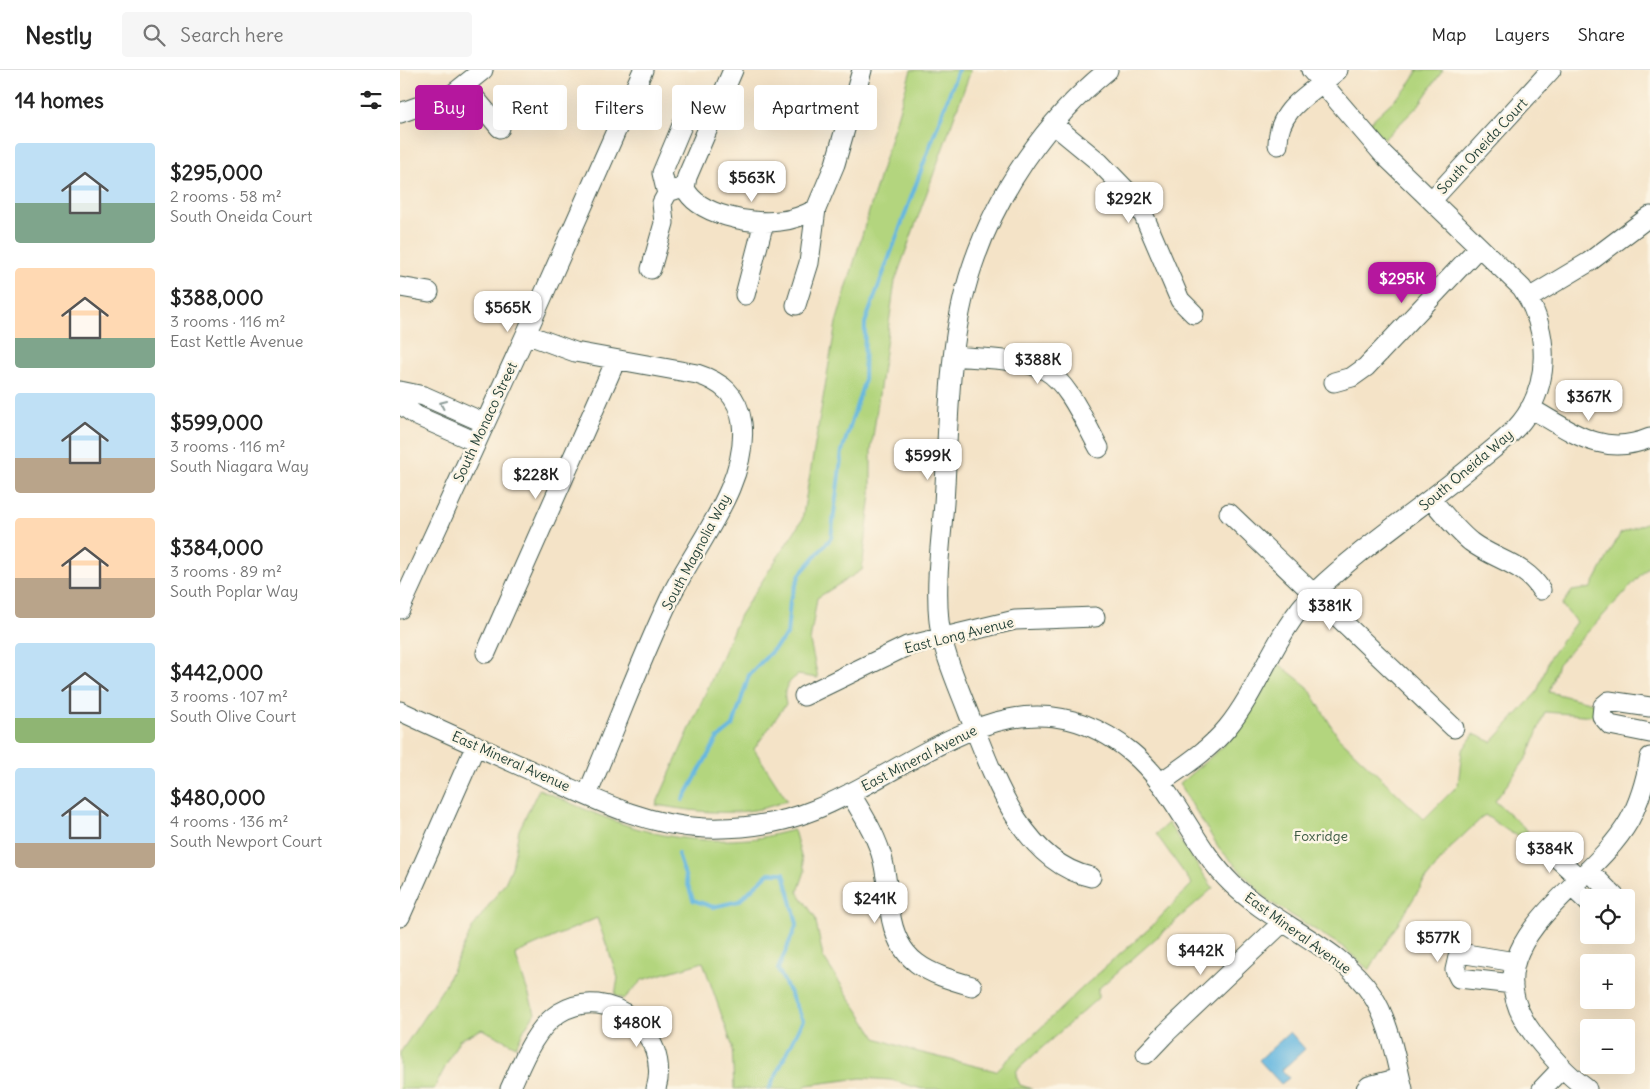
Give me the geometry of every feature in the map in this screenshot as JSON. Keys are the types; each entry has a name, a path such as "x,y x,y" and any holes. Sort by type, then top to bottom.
{"street":[{"path":"466,85 483,70"},
{"name":"South Monaco Street","path":"400,609 526,334 643,70"},
{"path":"727,85 733,70"},
{"path":"796,305 809,263 816,209 835,164 862,70"},
{"path":"1278,145 1278,133 1284,116 1316,77 1338,70"},
{"name":"South Oneida Court","path":"1432,200 1551,70"},
{"path":"1092,877 1067,870 1047,854 1023,827 1000,789 942,638 938,593 954,356 958,324 967,284 994,214 1028,158 1104,71"},
{"name":"South Oneida Way","path":"1160,783 1207,748 1227,728 1246,700 1294,617 1314,593 1515,430 1530,408 1540,382 1543,345 1541,332 1528,298 1511,276 1382,154 1316,77"},
{"path":"400,113 415,108"},
{"path":"483,108 493,120"},
{"path":"1054,126 1099,162 1130,194 1144,216 1180,300 1194,314"},
{"path":"651,269 664,222 661,210 667,194 662,173 679,130"},
{"path":"708,130 685,188 698,206 732,217 764,222 794,218 816,209"},
{"path":"667,194 685,188"},
{"path":"1528,298 1589,262 1650,216"},
{"path":"745,294 764,222"},
{"path":"1334,382 1352,377 1366,367 1479,247"},
{"path":"400,287 429,292"},
{"name":"South Magnolia Way","path":"526,334 574,352 697,374 720,382 733,396 742,423 742,444 729,492 719,514 691,558 670,597 587,795"},
{"path":"954,356 1025,364 1046,371 1066,390 1099,448"},
{"path":"486,653 616,360"},
{"path":"400,391 424,396 485,423"},
{"path":"400,404 417,416 476,442"},
{"path":"1530,408 1598,444 1625,446 1650,438"},
{"path":"1431,499 1466,537 1490,554 1524,570 1541,590"},
{"path":"1229,512 1454,728"},
{"name":"East Long Avenue","path":"804,696 892,652 942,638 1015,620 1096,618"},
{"path":"1650,707 1609,701 1603,706 1602,716 1610,725 1650,734"},
{"name":"East Mineral Avenue","path":"400,712 587,795 654,821 672,825 724,828 782,820 814,810 850,793 932,748 997,720 1029,715 1045,715 1075,721 1118,742 1142,762 1160,783 1202,849 1222,873 1244,895 1282,924 1344,964 1373,996 1387,1028 1401,1083"},
{"path":"400,917 476,745"},
{"path":"1587,1089 1562,1068 1522,1018 1515,1002 1513,984 1515,962 1523,941 1580,879 1628,822 1642,792 1650,757"},
{"path":"850,793 876,840 886,875 893,930 901,947 918,965 928,971 972,986"},
{"path":"1543,845 1580,879 1599,889"},
{"path":"1580,879 1584,889"},
{"path":"1146,1054 1166,1032 1282,924"},
{"path":"1513,984 1459,978 1455,964 1458,956 1466,954 1515,962"},
{"path":"510,1089 540,1031 558,1014 576,1005 586,1004 616,1010 634,1019 652,1040 659,1069 656,1089"},
{"path":"1542,1089 1562,1068"},
{"path":"1366,1089 1369,1086 1401,1083"}],"green space":[{"path":"911,70 971,70 895,281 871,451 871,494 862,570 817,598 810,641 818,678 798,675 791,681 785,691 786,704 754,749 787,800 755,810 739,812 705,812 656,805 740,615 802,520 836,323"},
{"path":"1418,70 1443,70 1418,106 1384,139 1368,124 1407,88"},
{"name":"Foxridge","path":"1650,521 1650,565 1558,664 1549,692 1597,704 1595,716 1545,712 1528,756 1495,801 1528,831 1522,837 1511,833 1485,815 1453,845 1425,880 1369,970 1343,947 1269,901 1219,848 1179,784 1219,750 1245,721 1279,664 1308,687 1338,737 1424,819 1458,785 1462,751 1474,734 1492,742 1537,692 1550,657 1576,622 1562,605 1572,591 1591,588 1620,534"},
{"path":"539,789 616,822 665,835 691,839 718,840 766,837 794,830 805,871 798,892 815,917 823,957 876,1038 914,1051 996,1071 1082,988 1151,927 1192,884 1156,834 1168,823 1213,888 1098,989 1098,998 1017,1070 1016,1076 1020,1085 1032,1089 922,1089 891,1080 861,1078 807,1085 802,1089 734,1089 732,1045 703,962 642,980 624,999 615,995 618,978 597,918 515,954 535,1013 516,1046 482,1029 459,1040 434,1089 400,1089 400,1053 444,987 473,927 505,883 512,867 519,830"}],"water":[{"path":"1290,1032 1305,1049 1282,1070 1289,1078 1281,1084 1259,1060"}],"waterway":[{"path":"683,800 717,739 733,726 749,675 787,635 790,601 800,574 831,538 842,451 864,382 865,323 958,70"},
{"path":"678,854 693,900 713,907 739,901 769,873 784,873 797,924 778,969 803,1020 769,1089"}]}
